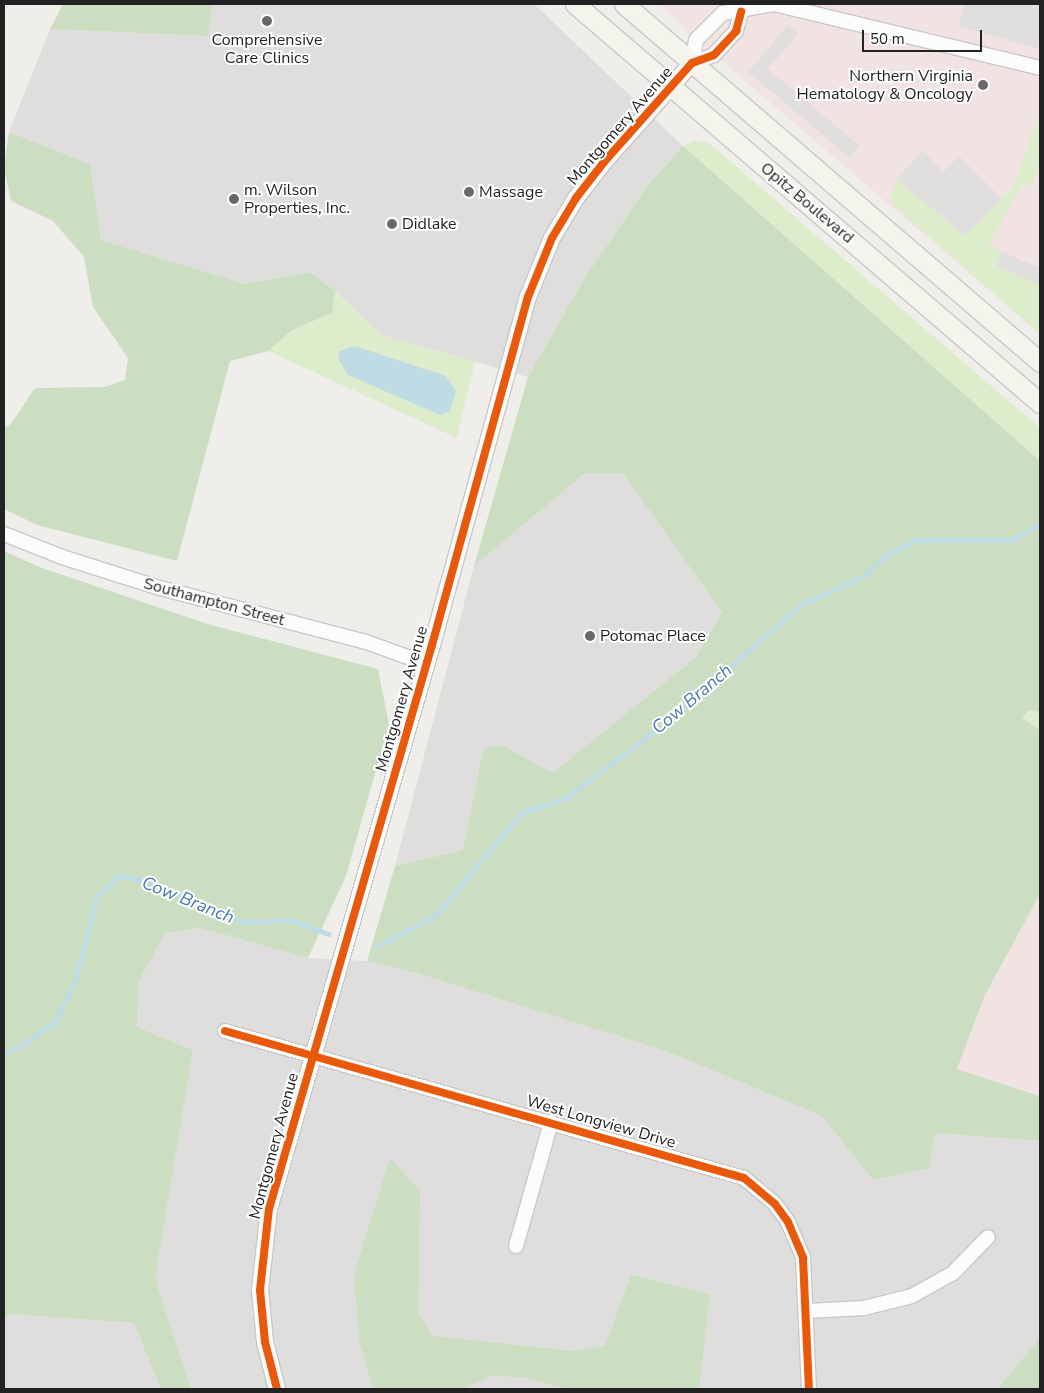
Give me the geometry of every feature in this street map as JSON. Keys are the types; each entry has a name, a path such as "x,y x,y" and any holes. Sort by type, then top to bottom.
{"main road":[{"name":"Opitz Boulevard","path":"575,4 670,88 1040,402"},
{"name":"Opitz Boulevard","path":"624,4 1040,362"}],"street":[{"path":"741,12 736,31 714,55 692,63 696,40 723,13 741,12 760,5 785,5 1040,68"},
{"name":"Montgomery Avenue","path":"277,1389 263,1324 261,1266 269,1210 427,664 537,270 576,198 604,162 692,63"},
{"name":"Southampton Street","path":"4,534 62,557 160,588 366,642 427,664"},
{"name":"West Longview Drive","path":"226,1031 734,1173 759,1188 775,1204 796,1237 805,1270 809,1389"},
{"path":"516,1246 551,1122"},
{"path":"807,1311 864,1308 912,1296 953,1273 988,1236"}],"shaded area":[{"path":"212,4 534,4 683,146 648,185 584,279 528,377 381,335 309,272 245,284 101,240 90,164 9,132 50,29 207,36"},
{"path":"660,4 1040,4 1040,334 689,33"},
{"path":"966,4 1040,4 1040,49 958,26"},
{"path":"788,25 798,34 768,69 860,146 850,158 748,72"},
{"path":"923,150 943,172 959,156 1001,198 965,236 896,179"},
{"path":"1002,252 1040,268 1040,284 996,266"},
{"path":"624,473 722,612 695,658 553,774 501,745 483,749 463,850 395,866 474,566 584,474"},
{"path":"585,489 608,490 623,529 576,542 582,571 575,599 569,608 558,602 542,618 547,632 513,641 492,639 499,603 479,581 561,500"},
{"path":"1040,894 1040,1095 957,1069 985,995"},
{"path":"200,928 308,958 367,961 416,973 666,1051 822,1116 873,1180 935,1133 1040,1141 1040,1338 997,1389 4,1389 4,1321 11,1314 134,1323 193,1050 137,1027 139,981 165,933"}],"green space":[{"path":"63,4 212,4 208,36 50,29"},
{"path":"1040,112 1040,163 1033,183 1021,187 989,244 1002,252 996,266 1040,284 1040,334 892,204 890,195 896,179 965,236 1014,185"},
{"path":"9,132 90,164 101,240 245,284 309,272 335,291 332,313 292,330 268,351 230,361 177,561 37,525 4,509 4,428 11,424 35,388 104,387 125,380 128,358 93,307 84,257 53,221 11,201 4,168"},
{"path":"695,141 708,142 1040,428 1040,461 683,146"},
{"path":"683,146 1040,461 1040,712 1029,710 1022,718 1040,730 1040,894 985,995 957,1069 1040,1096 1040,1141 935,1133 929,1168 873,1180 822,1116 666,1051 416,973 367,961 395,866 463,850 483,749 501,745 553,773 695,658 722,612 623,473 584,474 474,566 528,377 584,279 648,185"},
{"path":"335,291 381,335 475,362 457,438 268,351 292,330 331,313"},
{"path":"4,551 39,567 211,625 378,669 389,724 346,876 308,958 200,928 165,933 139,981 137,1027 193,1050 155,1279 191,1389 161,1389 134,1323 11,1314 4,1321"},
{"path":"1029,710 1040,712 1040,730 1022,718"},
{"path":"390,1158 420,1191 418,1313 432,1336 572,1351 605,1346 631,1275 710,1294 699,1389 568,1389 523,1377 489,1376 465,1389 373,1389 359,1340 354,1274"},
{"path":"1040,1338 1040,1389 997,1389"}],"water":[{"path":"355,346 446,376 456,391 450,411 440,415 348,375 338,358 340,351"}],"waterway":[{"name":"Cow Branch","path":"378,946 436,915 522,812 566,798 662,726 802,604 864,576 889,553 916,540 1011,540 1040,524"},
{"name":"Cow Branch","path":"4,1053 20,1047 55,1022 75,981 97,896 120,875 153,883 243,922 290,920 329,934"}],"cycle path":[{"path":"277,1389 265,1342 260,1290 269,1209 432,645 528,297 552,238 576,198 604,162 692,63 714,55 736,31 741,12"},
{"path":"225,1031 744,1178 775,1204 788,1222 803,1258 809,1389"}],"place":[{"name":"Comprehensive Care Clinics","path":"267,21"},
{"name":"Northern Virginia Hematology & Oncology","path":"983,85"},
{"name":"Massage","path":"469,192"},
{"name":"m. Wilson Properties, Inc.","path":"234,199"},
{"name":"Didlake","path":"392,224"},
{"name":"Potomac Place","path":"590,636"}]}
